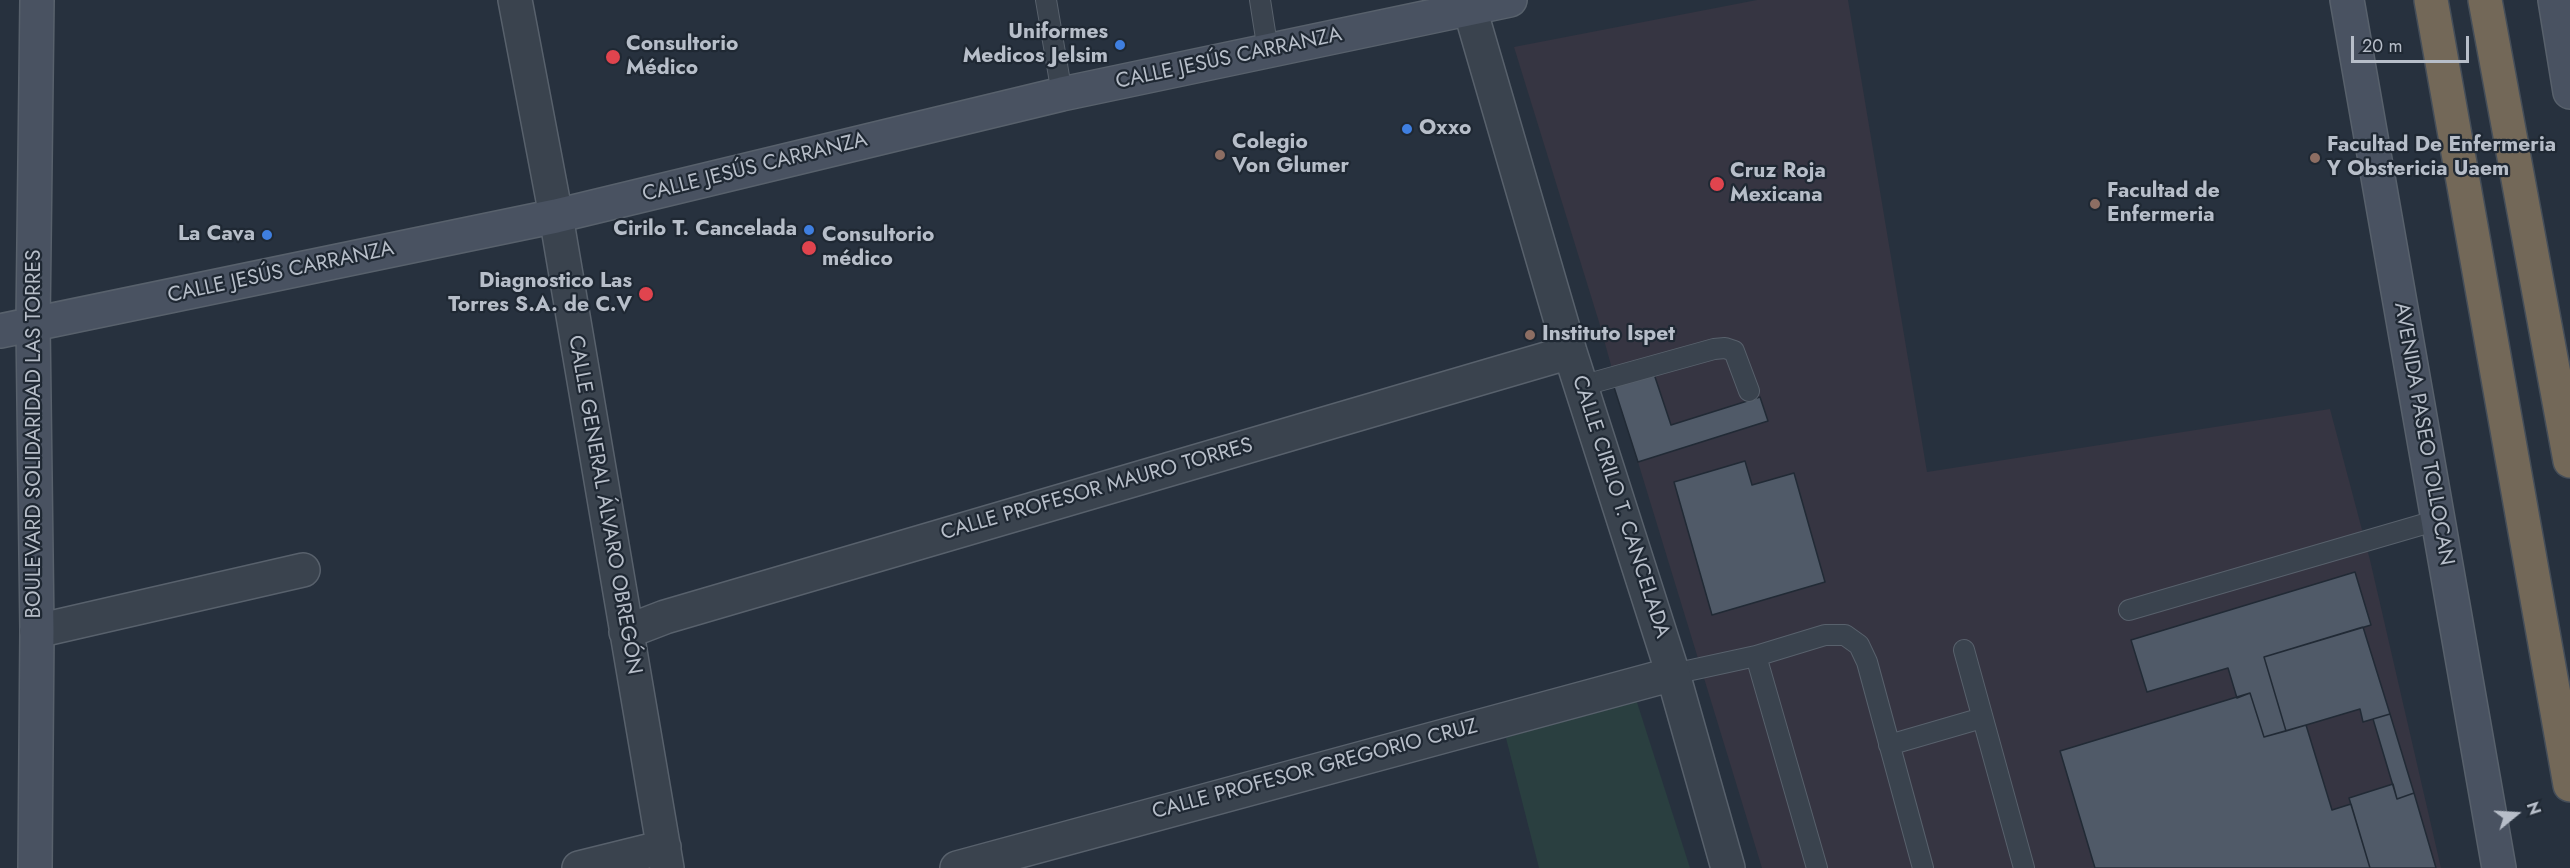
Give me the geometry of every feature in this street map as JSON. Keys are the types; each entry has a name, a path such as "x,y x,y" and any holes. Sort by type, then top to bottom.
{"highway":[{"path":"2431,0 2570,785"},
{"path":"2485,0 2570,461"}],"main road":[{"name":"BOULEVARD SOLIDARIDAD LAS TORRES","path":"35,868 37,631 33,324 37,0"},
{"name":"CALLE JESÚS CARRANZA","path":"0,331 556,216 1062,94 1509,0"},
{"name":"AVENIDA PASEO TOLLOCAN","path":"2347,0 2499,868"},
{"path":"2555,0 2570,92"}],"street":[{"name":"CALLE GENERAL ÁLVARO OBREGÓN","path":"514,0 556,216 665,857"},
{"name":"CALLE CIRILO T. CANCELADA","path":"1470,9 1570,352 1673,674 1728,868"},
{"name":"CALLE PROFESOR MAURO TORRES","path":"626,632 676,614 1570,352"},
{"path":"37,631 303,570"},
{"name":"CALLE PROFESOR GREGORIO CRUZ","path":"957,868 1673,674"},
{"path":"579,868 665,857"}],"lane":[{"path":"1046,0 1062,94"},
{"path":"1260,0 1269,51"},
{"path":"1581,387 1714,349 1725,348 1734,351 1749,391"},
{"path":"2129,610 2438,520"},
{"path":"1673,674 1756,656 1825,635 1845,635 1859,645 1867,662 1923,868"},
{"path":"1964,651 2024,868"},
{"path":"1756,656 1816,868"},
{"path":"1889,745 1982,718"}],"shaded area":[{"path":"1757,0 1848,0 1927,472 2330,409 2370,560 2441,868 1762,868 1638,462 1599,322 1514,47"}],"green space":[{"path":"1635,696 1690,868 1539,868 1506,738"}],"building":[{"path":"1653,371 1671,425 1760,397 1768,421 1638,462 1613,384"},
{"path":"1745,461 1752,485 1794,473 1825,582 1712,615 1674,482"},
{"path":"2355,572 2371,625 2264,657 2286,731 2264,737 2250,693 2237,698 2228,668 2147,692 2131,640"},
{"path":"2363,627 2390,714 2363,722 2360,709 2286,731 2264,657"},
{"path":"2250,693 2264,737 2306,725 2332,810 2351,804 2370,868 2095,868 2060,751"},
{"path":"2390,714 2414,793 2397,799 2373,719"},
{"path":"2393,784 2397,799 2414,793 2436,868 2370,868 2349,798"}],"place":[{"name":"Uniformes Medicos Jelsim","path":"1120,45"},
{"name":"Consultorio Médico","path":"613,57"},
{"name":"Oxxo","path":"1407,129"},
{"name":"Colegio Von Glumer","path":"1220,155"},
{"name":"Facultad De Enfermeria Y Obstericia Uaem","path":"2315,158"},
{"name":"Cruz Roja Mexicana","path":"1717,184"},
{"name":"Facultad de Enfermeria","path":"2095,204"},
{"name":"Cirilo T. Cancelada","path":"809,230"},
{"name":"La Cava","path":"267,235"},
{"name":"Consultorio médico","path":"809,248"},
{"name":"Diagnostico Las Torres S.A. de C.V","path":"646,294"},
{"name":"Instituto Ispet","path":"1530,335"}]}
